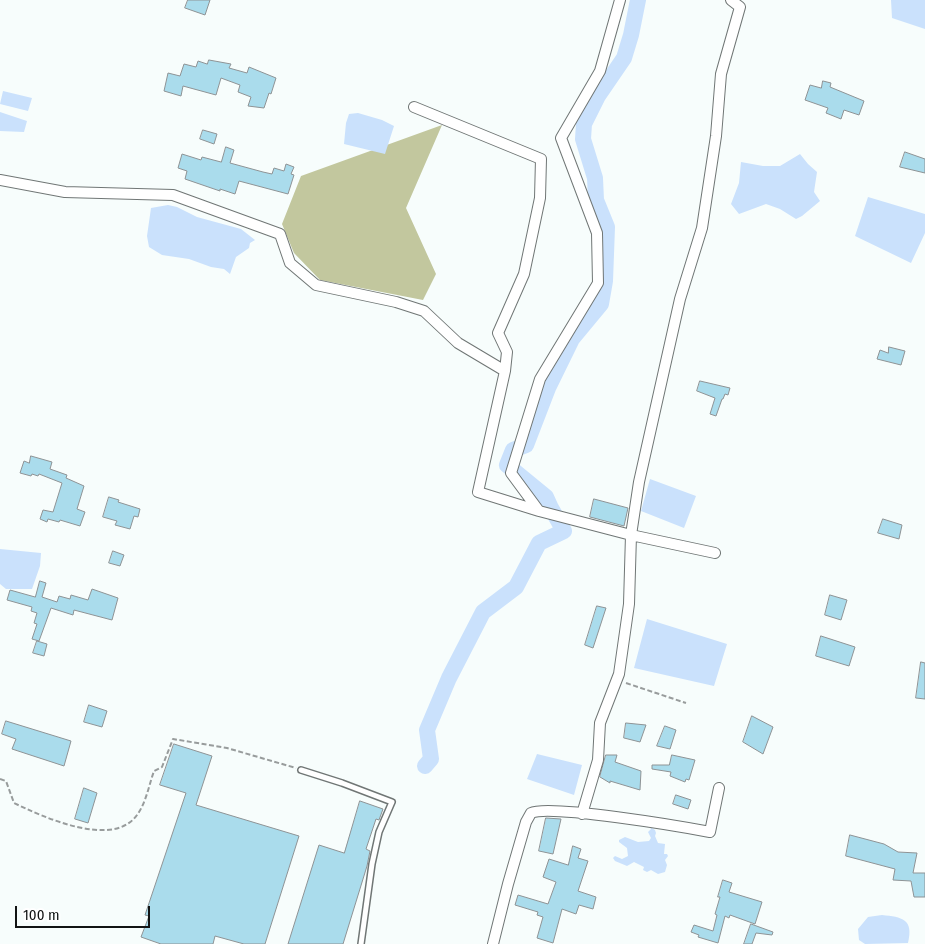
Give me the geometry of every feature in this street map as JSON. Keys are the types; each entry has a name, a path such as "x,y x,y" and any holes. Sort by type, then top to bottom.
{"street":[{"path":"539,512 511,473 540,378 598,282 597,233 561,138 600,71 620,0"},
{"path":"582,814 598,760 600,723 617,680 629,604 631,535 639,482 680,299 702,228 716,136 721,74 740,7 731,0"},
{"path":"414,107 540,159 540,198 524,274 498,333 507,352 505,371 478,492 539,512 631,535 715,553"},
{"path":"0,180 65,192 172,195 280,234 290,263 316,285 396,302 424,312 458,343 505,371"},
{"path":"493,944 508,884 529,814 540,810 582,814 710,832 720,788"}],"lane":[{"path":"301,770 392,802 379,832 372,864 361,944"}],"path":[{"path":"617,680 686,703"},
{"path":"0,779 6,781 14,803 59,822 80,828 103,830 117,828 137,816 154,771 162,767 173,739 227,748 301,770"}],"green space":[{"path":"442,125 406,208 436,274 423,300 320,280 294,253 282,224 301,176"}],"water":[{"path":"891,0 925,0 925,29 892,18"},
{"path":"3,91 32,98 28,111 0,104"},
{"path":"0,112 27,121 24,132 0,131"},
{"path":"358,113 382,120 394,126 385,154 344,144 349,114"},
{"path":"800,154 817,172 814,192 820,201 796,219 780,209 766,204 739,214 731,204 739,183 741,162 763,166 780,166"},
{"path":"868,197 925,214 925,233 911,263 855,236"},
{"path":"168,205 177,207 197,217 241,229 255,240 250,243 249,248 236,257 230,274 224,269 211,267 189,259 162,255 149,247 147,236 151,208"},
{"path":"650,479 696,496 684,528 641,511"},
{"path":"0,549 41,553 40,566 32,589 6,589 0,584"},
{"path":"647,619 727,644 714,686 634,668"},
{"path":"537,754 582,765 574,795 527,779"},
{"path":"650,827 655,830 658,843 665,844 664,854 668,856 665,860 667,865 665,872 658,874 651,870 647,872 643,870 644,867 634,862 627,866 615,861 613,858 615,856 622,859 628,856 627,848 619,840 625,837 638,842 649,841 651,838 648,832 651,829"},
{"path":"882,915 901,918 908,924 908,943 865,944 859,940 858,929 868,917"}],"building":[{"path":"188,0 210,0 205,15 185,8"},
{"path":"209,60 231,64 229,68 247,73 249,67 276,78 264,108 248,106 251,97 238,92 240,85 221,78 216,95 183,86 181,96 164,91 168,73 180,76 184,64 196,67 198,61 207,64"},
{"path":"823,81 831,83 830,87 864,101 859,115 844,110 841,119 826,113 828,108 805,100 810,85 821,88"},
{"path":"203,130 217,134 214,144 200,139"},
{"path":"226,147 234,150 230,163 272,174 274,168 284,171 286,164 294,167 291,174 294,175 288,194 239,181 235,194 220,189 220,191 185,179 187,171 178,168 182,154 201,160 202,157 221,162"},
{"path":"905,152 925,159 925,173 900,167"},
{"path":"889,347 905,351 901,365 877,359 880,350 888,353"},
{"path":"700,381 730,388 728,395 725,394 722,399 716,416 710,414 715,398 697,391"},
{"path":"31,456 52,462 50,469 67,475 66,478 84,486 77,509 85,512 80,526 60,520 59,522 48,519 47,522 40,519 43,510 53,512 62,483 39,474 38,476 32,474 31,476 20,473 24,461 29,463"},
{"path":"109,497 140,509 138,517 134,516 130,529 115,525 117,521 103,517"},
{"path":"594,499 628,508 624,526 590,517"},
{"path":"883,519 902,525 899,539 878,533"},
{"path":"113,551 124,555 120,566 109,563"},
{"path":"40,581 46,583 42,597 57,602 59,596 70,599 71,595 88,600 92,589 118,598 112,620 74,610 73,615 51,608 39,641 32,639 37,624 34,623 37,613 31,611 32,607 7,600 10,590 35,597"},
{"path":"830,595 847,600 841,620 825,615"},
{"path":"597,606 606,608 593,648 585,645"},
{"path":"821,636 855,647 849,666 816,656"},
{"path":"37,641 47,644 44,656 33,653"},
{"path":"921,662 925,663 925,699 916,698"},
{"path":"89,705 107,711 102,727 84,722"},
{"path":"752,716 773,727 763,754 743,742"},
{"path":"6,721 71,741 64,766 12,749 16,739 2,734"},
{"path":"626,723 646,725 640,742 624,738"},
{"path":"665,726 676,730 670,749 657,746"},
{"path":"174,744 212,756 196,805 299,836 265,944 244,944 215,936 213,944 161,944 141,937 149,916 145,915 186,793 160,785"},
{"path":"606,755 617,755 615,762 641,771 640,790 610,781 610,783 600,777"},
{"path":"672,755 695,760 689,780 686,779 685,782 670,776 671,772 652,769 652,765 669,765"},
{"path":"84,788 97,793 88,823 75,819"},
{"path":"676,795 691,800 688,809 673,804"},
{"path":"360,801 383,809 379,820 376,819 366,849 370,851 367,866 343,944 288,944 319,845 344,853"},
{"path":"546,818 561,819 553,854 539,851"},
{"path":"850,835 884,844 898,852 917,853 913,873 925,873 925,897 914,897 911,881 893,880 895,869 846,856"},
{"path":"573,846 581,849 578,858 588,861 578,891 596,897 593,909 579,905 576,914 562,909 553,943 537,938 543,917 537,915 538,912 515,905 518,895 548,904 556,882 543,877 549,859 568,865"},
{"path":"723,880 732,883 729,892 762,902 755,924 730,915 729,918 725,916 718,943 698,937 699,935 691,932 694,925 713,931 720,897 718,897"},
{"path":"751,924 773,932 772,935 756,933 752,944 744,944"}],"waterway":[{"path":"425,766 431,759 427,730 449,678 483,612 516,587 539,543 564,531 546,497 507,465 513,450 526,445 548,388 572,339 601,304 605,281 607,227 596,200 595,178 583,139 584,124 598,96 624,58 638,0"}]}
